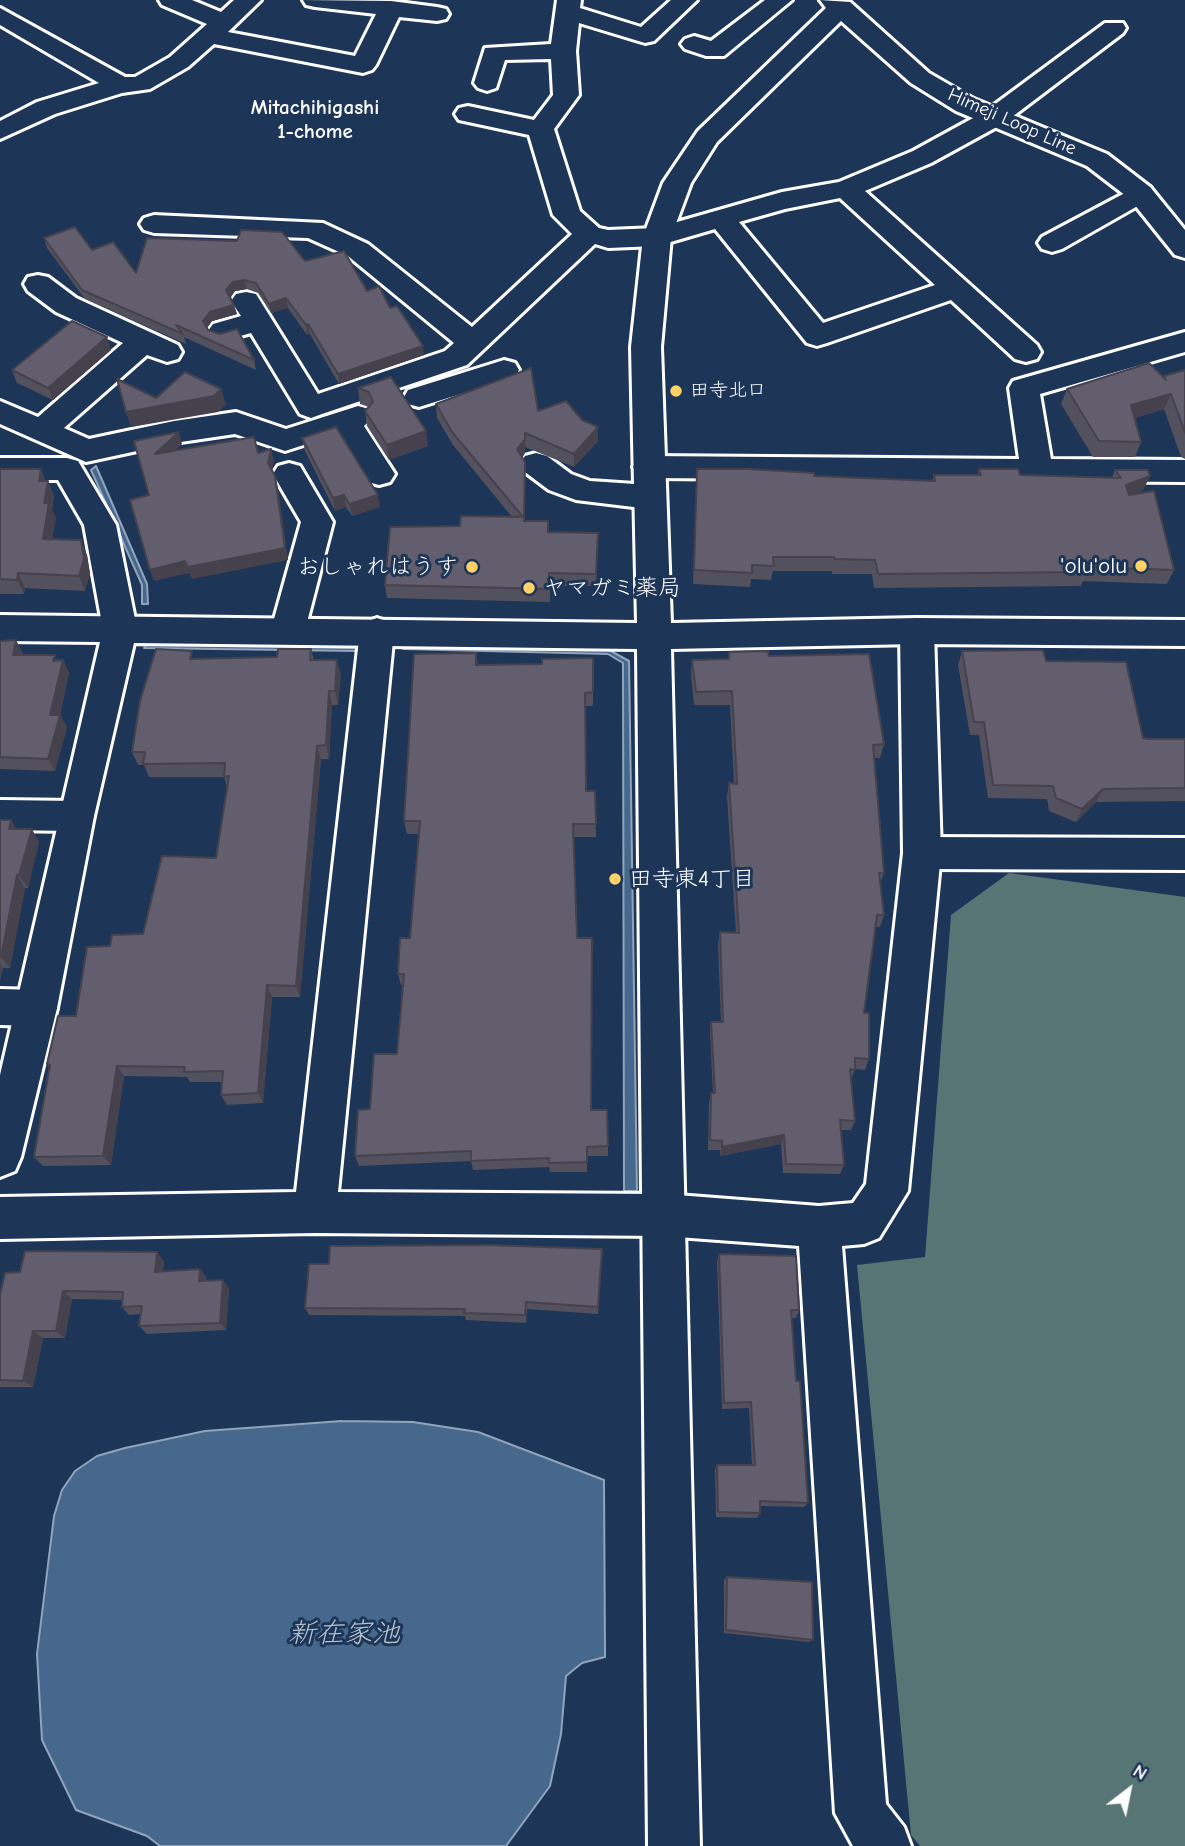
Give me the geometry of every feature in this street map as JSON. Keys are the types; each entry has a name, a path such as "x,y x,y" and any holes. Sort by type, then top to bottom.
{"street":[{"path":"171,0 216,29 363,65 391,8"},
{"path":"0,131 46,108 120,85 141,84 179,62 249,0"},
{"path":"315,0 437,14"},
{"path":"541,129 566,95 563,51 568,6 645,36 685,0"},
{"path":"694,44 715,51 780,0"},
{"path":"674,1846 654,636 646,347 657,237 677,183 707,137 836,4"},
{"name":"Himeji Loop Line","path":"836,4 920,78 965,105 1097,160 1140,193 1185,249"},
{"path":"0,15 120,85"},
{"path":"541,129 567,215 589,234 608,239 657,237 782,201 846,189 922,157 995,117 1114,28"},
{"path":"487,83 494,53 563,51"},
{"path":"468,114 541,129"},
{"path":"846,189 1026,352"},
{"path":"1052,244 1140,193"},
{"path":"721,219 817,336 955,288"},
{"path":"154,224 313,229 358,250 474,344"},
{"path":"223,331 252,311 311,407 456,358 589,234"},
{"path":"38,284 66,305 156,346 42,431"},
{"path":"1037,470 1024,388 1185,342"},
{"path":"0,469 77,460 174,432 236,423 285,440 504,370"},
{"path":"0,412 42,431 77,460 100,525 120,629 76,816 18,1007 0,1157"},
{"path":"345,421 379,474"},
{"path":"536,464 559,482 587,492 650,482 1037,470 1185,471"},
{"path":"288,630 317,522 289,474"},
{"path":"0,628 654,636 917,631 1185,633"},
{"path":"315,1212 377,631"},
{"path":"0,1218 315,1212 664,1215 819,1227 864,1223 887,1191 922,853 917,631"},
{"path":"0,815 76,816"},
{"path":"922,853 1185,854"},
{"path":"819,1227 861,1813 885,1846"}],"green space":[{"path":"1009,873 1185,897 1185,1846 920,1846 911,1835 857,1265 925,1257 951,915"}],"water":[{"path":"96,466 147,584 148,604 142,604 142,585 91,470"},
{"path":"146,643 356,646 356,651 144,648"},
{"path":"404,646 609,650 629,661 637,1191 624,1191 623,663 608,654 403,649"},
{"name":"新在家池","path":"342,1421 413,1422 478,1432 604,1480 605,1657 582,1663 566,1676 561,1734 550,1786 506,1846 160,1846 147,1836 76,1810 42,1740 37,1654 54,1516 62,1490 75,1471 97,1456 125,1448 205,1431"}],"building":[{"path":"75,227 92,250 113,242 136,273 147,238 237,241 241,230 282,232 305,261 344,251 367,291 379,286 390,308 397,306 423,346 338,374 308,324 306,325 286,298 269,304 256,283 244,280 233,282 226,290 234,305 210,312 203,321 208,330 220,334 237,329 254,360 176,325 183,334 82,290 44,238"},
{"path":"72,321 107,337 48,388 12,370"},
{"path":"1149,363 1166,380 1164,376 1185,370 1185,433 1171,394 1131,405 1141,442 1099,441 1067,389"},
{"path":"531,368 538,411 566,401 582,420 598,427 574,454 525,433 525,440 517,449 525,462 524,521 548,521 548,532 598,533 596,574 549,573 549,589 385,585 390,527 460,526 461,516 523,517 452,432 436,404"},
{"path":"185,372 221,389 214,396 126,412 117,379 156,398"},
{"path":"391,377 426,431 387,445 365,411 373,402 369,392 358,388"},
{"path":"336,427 378,495 349,504 344,495 333,498 302,438"},
{"path":"179,432 155,454 254,437 258,453 271,449 268,463 275,476 285,548 188,567 185,561 150,570 130,500 149,495 134,441"},
{"path":"0,469 41,469 39,481 48,481 44,503 49,503 43,539 81,540 84,559 79,576 18,573 17,580 0,579"},
{"path":"697,469 747,469 814,473 814,476 935,481 934,475 981,475 979,469 1018,469 1020,475 1121,478 1115,470 1148,470 1150,476 1126,485 1129,495 1154,491 1174,570 1086,567 1087,572 878,574 875,560 773,557 774,566 752,565 752,573 694,570"},
{"path":"16,640 13,655 55,655 53,661 63,660 50,715 60,715 48,759 0,757 0,641"},
{"path":"156,649 192,651 190,659 277,657 278,649 311,649 310,660 337,660 335,691 329,691 326,745 317,746 296,986 267,985 258,1093 221,1095 223,1071 184,1072 185,1067 117,1066 103,1156 34,1157 50,1065 47,1064 58,1016 76,1016 87,947 110,946 112,935 143,934 162,856 216,858 229,776 224,777 225,763 143,764 145,752 132,752 140,701"},
{"path":"1043,650 1046,661 1126,662 1143,738 1185,739 1185,788 1103,789 1082,809 1056,798 1053,786 993,785 984,722 974,722 962,651"},
{"path":"768,651 769,656 869,654 884,744 873,745 884,873 879,873 884,915 877,915 864,1013 869,1013 869,1059 855,1058 855,1070 850,1069 855,1121 840,1120 844,1165 786,1164 784,1135 722,1147 722,1141 710,1140 711,1093 715,1093 711,1022 723,1022 720,932 739,933 729,783 737,784 732,691 696,692 692,660 729,659 729,652"},
{"path":"476,653 476,665 542,664 542,659 593,658 593,692 585,693 586,791 595,791 596,824 573,824 577,938 592,938 591,1110 607,1110 608,1146 587,1147 587,1162 549,1163 549,1158 471,1161 471,1151 355,1156 358,1110 370,1109 374,1054 397,1054 404,974 398,974 400,938 410,938 420,821 404,821 414,654"},
{"path":"0,820 11,820 9,829 32,829 17,875 1,957 0,957"},
{"path":"487,1245 602,1249 598,1307 526,1302 525,1315 464,1313 465,1309 305,1308 309,1264 329,1264 330,1246"},
{"path":"25,1251 157,1252 155,1272 200,1269 199,1281 223,1280 220,1323 139,1326 142,1306 122,1307 123,1292 63,1291 56,1331 33,1331 23,1381 0,1380 0,1295 5,1273 20,1272"},
{"path":"719,1254 796,1256 799,1310 791,1310 796,1381 800,1381 808,1503 760,1501 760,1513 718,1512 717,1465 755,1465 751,1402 724,1403"},
{"path":"727,1577 812,1582 813,1640 726,1630"}],"place":[{"name":"田寺北口","path":"676,391"},
{"name":"'olu'olu","path":"1141,566"},
{"name":"おしゃれはうす","path":"472,567"},
{"name":"ヤマガミ薬局","path":"529,588"},
{"name":"田寺東4丁目","path":"615,879"}],"district":[{"name":"Mitachihigashi 1-chome","path":"315,120"}]}
